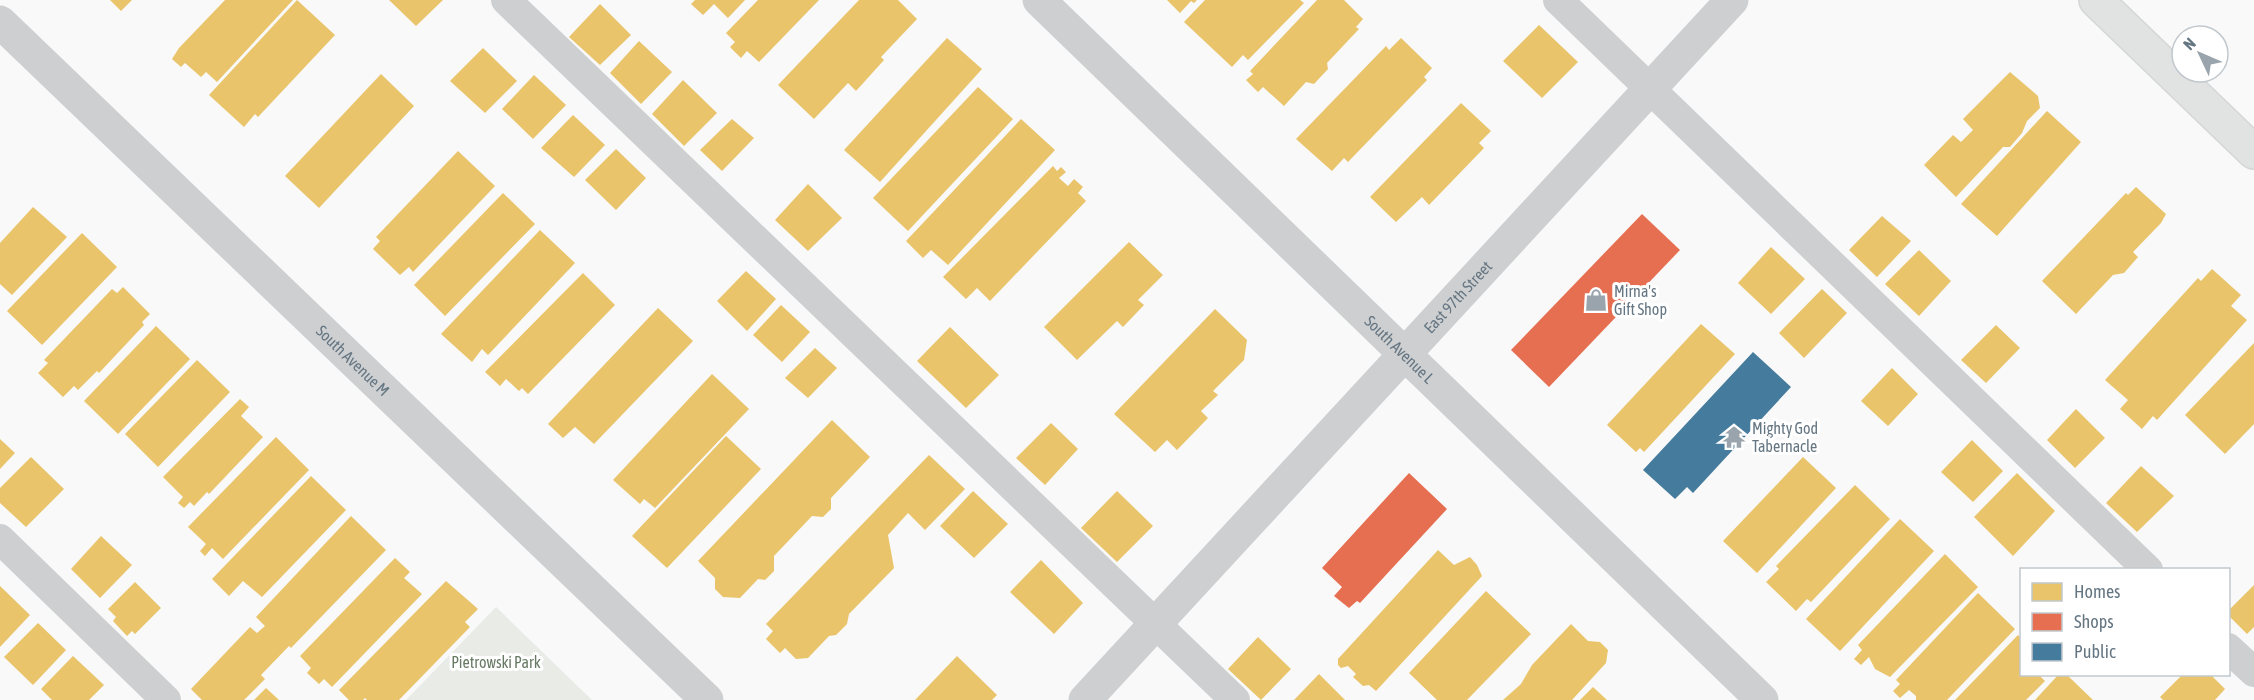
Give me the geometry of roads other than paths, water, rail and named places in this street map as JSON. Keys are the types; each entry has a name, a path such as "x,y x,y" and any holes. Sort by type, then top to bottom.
{"main road":[{"path":"2096,0 2254,152"}],"street":[{"name":"South Avenue L","path":"1039,0 1762,700"},
{"name":"East 97th Street","path":"1086,700 1732,0"},
{"name":"South Avenue M","path":"0,22 707,700"}],"lane":[{"path":"506,0 1235,700"},
{"path":"1558,0 2146,568"},
{"path":"0,539 166,700"},
{"path":"2230,649 2254,672"}],"place":[{"name":"Mirna's Gift Shop","path":"1596,300"},
{"name":"Mighty God Tabernacle","path":"1734,437"}],"park label":[{"name":"Pietrowski Park","path":"496,662"}]}
